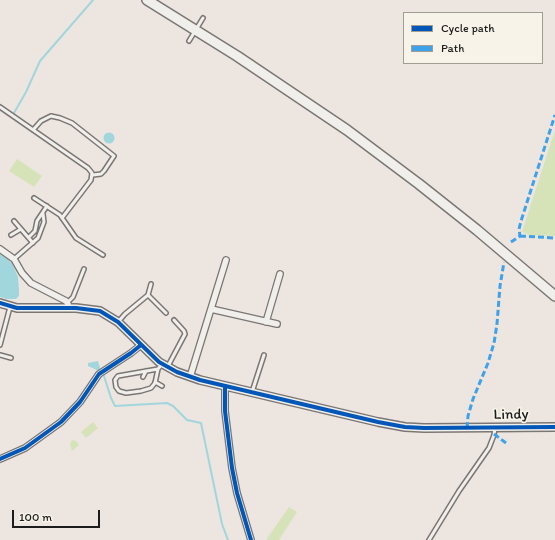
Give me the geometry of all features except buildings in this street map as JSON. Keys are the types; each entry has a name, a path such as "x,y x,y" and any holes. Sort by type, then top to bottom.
{"main road":[{"path":"147,0 286,88 391,162 477,230 555,296"}],"street":[{"path":"0,249 14,259 22,273 31,283 68,305"},
{"path":"190,377 226,260"},
{"path":"266,322 280,274"},
{"name":"Lindy","path":"0,303 10,307 21,308 68,305 100,311 118,322 163,367 190,377 225,386 394,426 424,428 555,427"},
{"path":"211,309 277,324"},
{"path":"0,459 25,448 62,422 80,402 102,372 141,345"},
{"path":"225,386 225,411 232,468 237,493 251,540"}],"lane":[{"path":"189,41 204,18"},
{"path":"0,107 88,168 93,175"},
{"path":"33,130 41,121 48,117 56,116 72,124 113,154 113,159 104,171 101,174 93,175"},
{"path":"62,218 93,175"},
{"path":"34,198 62,218 76,238 103,255"},
{"path":"29,236 36,229 37,221 47,206"},
{"path":"14,259 38,238 44,222 43,214"},
{"path":"14,220 29,236 33,243"},
{"path":"11,236 21,229"},
{"path":"36,229 41,231"},
{"path":"68,305 73,297 84,269"},
{"path":"118,322 125,314 148,295 151,284"},
{"path":"148,295 166,313"},
{"path":"0,344 10,307"},
{"path":"163,367 118,376 115,380 116,387 121,392 129,393 148,389 153,386 163,367 185,334 174,320"},
{"path":"0,355 11,358"},
{"path":"252,392 264,355"},
{"path":"142,377 146,371"},
{"path":"155,382 162,386"},
{"name":"Lindy","path":"430,540 459,491 489,448 495,428"}],"green space":[{"path":"555,130 555,236 530,235 522,232"},
{"path":"17,159 42,176 34,187 9,171"},
{"path":"93,422 98,428 86,438 81,432"},
{"path":"72,440 76,441 79,445 72,451 70,444"},
{"path":"289,507 297,512 279,540 266,540"}],"water":[{"path":"107,133 111,133 113,134 113,142 107,143 104,140 104,136"},
{"path":"0,254 8,259 13,265 18,277 19,296 16,299 0,297"},
{"path":"98,361 101,371 88,366 88,363"}],"waterway":[{"path":"14,113 26,92 40,61 93,0"},
{"path":"103,373 115,406 167,403 173,406 187,420 201,423 222,524 228,540"}],"marked path":[{"path":"511,242 520,236 519,229 521,221 555,115"},
{"path":"520,236 555,238"},
{"path":"467,428 468,416 473,399 488,363 494,343 504,262"},
{"path":"494,434 506,443"}],"cycle path":[{"path":"0,303 17,308 76,308 100,311 118,322 159,362 177,372 200,380 378,422 405,427 424,428 555,427"},
{"path":"0,459 25,448 61,422 80,402 99,374 141,345"},
{"path":"225,386 225,411 232,468 237,493 251,540"}]}
